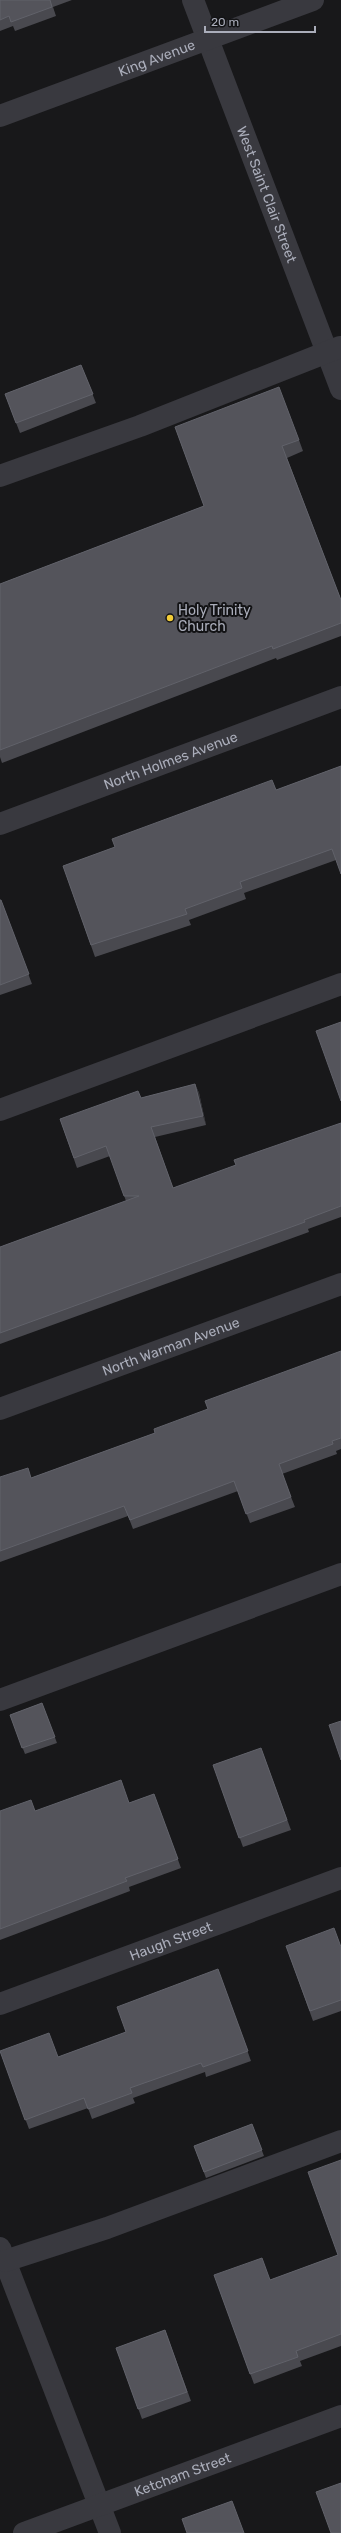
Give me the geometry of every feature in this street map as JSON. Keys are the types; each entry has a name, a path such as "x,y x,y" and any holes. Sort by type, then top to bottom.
{"street":[{"name":"West Saint Clair Street","path":"193,0 334,350 341,389"},
{"name":"King Avenue","path":"0,116 313,0"},
{"path":"0,476 140,426 334,350"},
{"name":"North Holmes Avenue","path":"0,824 341,697"},
{"path":"0,1110 341,984"},
{"name":"North Warman Avenue","path":"0,1409 341,1284"},
{"path":"0,1700 341,1574"},
{"name":"Haugh Street","path":"0,2004 341,1878"},
{"path":"110,2533 2,2254 107,2228 341,2141"},
{"name":"Ketcham Street","path":"24,2533 341,2416"}],"building":[{"path":"0,0 50,0 52,7 11,22 9,16 0,20"},
{"path":"81,365 93,394 16,423 5,394"},
{"name":"Holy Trinity Church","path":"279,387 299,440 282,446 341,600 341,623 273,649 272,646 0,750 0,584 204,506 175,427"},
{"path":"341,766 341,874 332,849 240,882 242,888 185,909 187,914 91,945 63,866 115,847 112,839 272,780 276,790"},
{"path":"0,900 29,974 0,985"},
{"path":"341,1022 341,1101 316,1031"},
{"path":"195,1084 203,1116 151,1127 173,1188 236,1165 234,1160 341,1123 341,1206 304,1220 305,1222 0,1333 0,1247 139,1196 124,1196 106,1146 74,1158 60,1119 138,1091 141,1098"},
{"path":"341,1351 341,1438 332,1441 333,1444 279,1464 291,1497 246,1514 234,1481 130,1520 124,1506 0,1551 0,1477 28,1468 31,1478 155,1433 154,1429 208,1409 205,1401"},
{"path":"42,1703 55,1737 22,1748 10,1715"},
{"path":"341,1721 341,1760 329,1725"},
{"path":"261,1748 287,1820 239,1838 213,1765"},
{"path":"121,1780 129,1803 154,1794 178,1859 125,1878 127,1881 0,1929 0,1811 31,1800 35,1811"},
{"path":"334,1928 341,1947 341,2000 310,2011 286,1946"},
{"path":"218,1969 248,2051 203,2067 201,2063 130,2088 132,2093 88,2109 84,2098 25,2120 0,2051 49,2033 58,2057 126,2032 117,2007"},
{"path":"252,2124 262,2150 204,2172 194,2146"},
{"path":"341,2160 341,2334 296,2351 298,2357 250,2374 214,2275 262,2258 270,2280 338,2255 308,2172"},
{"path":"165,2330 187,2392 138,2409 116,2348"},
{"path":"341,2483 341,2533 331,2533 316,2492"},
{"path":"232,2501 244,2533 187,2533 182,2519"}],"place":[{"name":"Holy Trinity Church","path":"170,618"}]}
